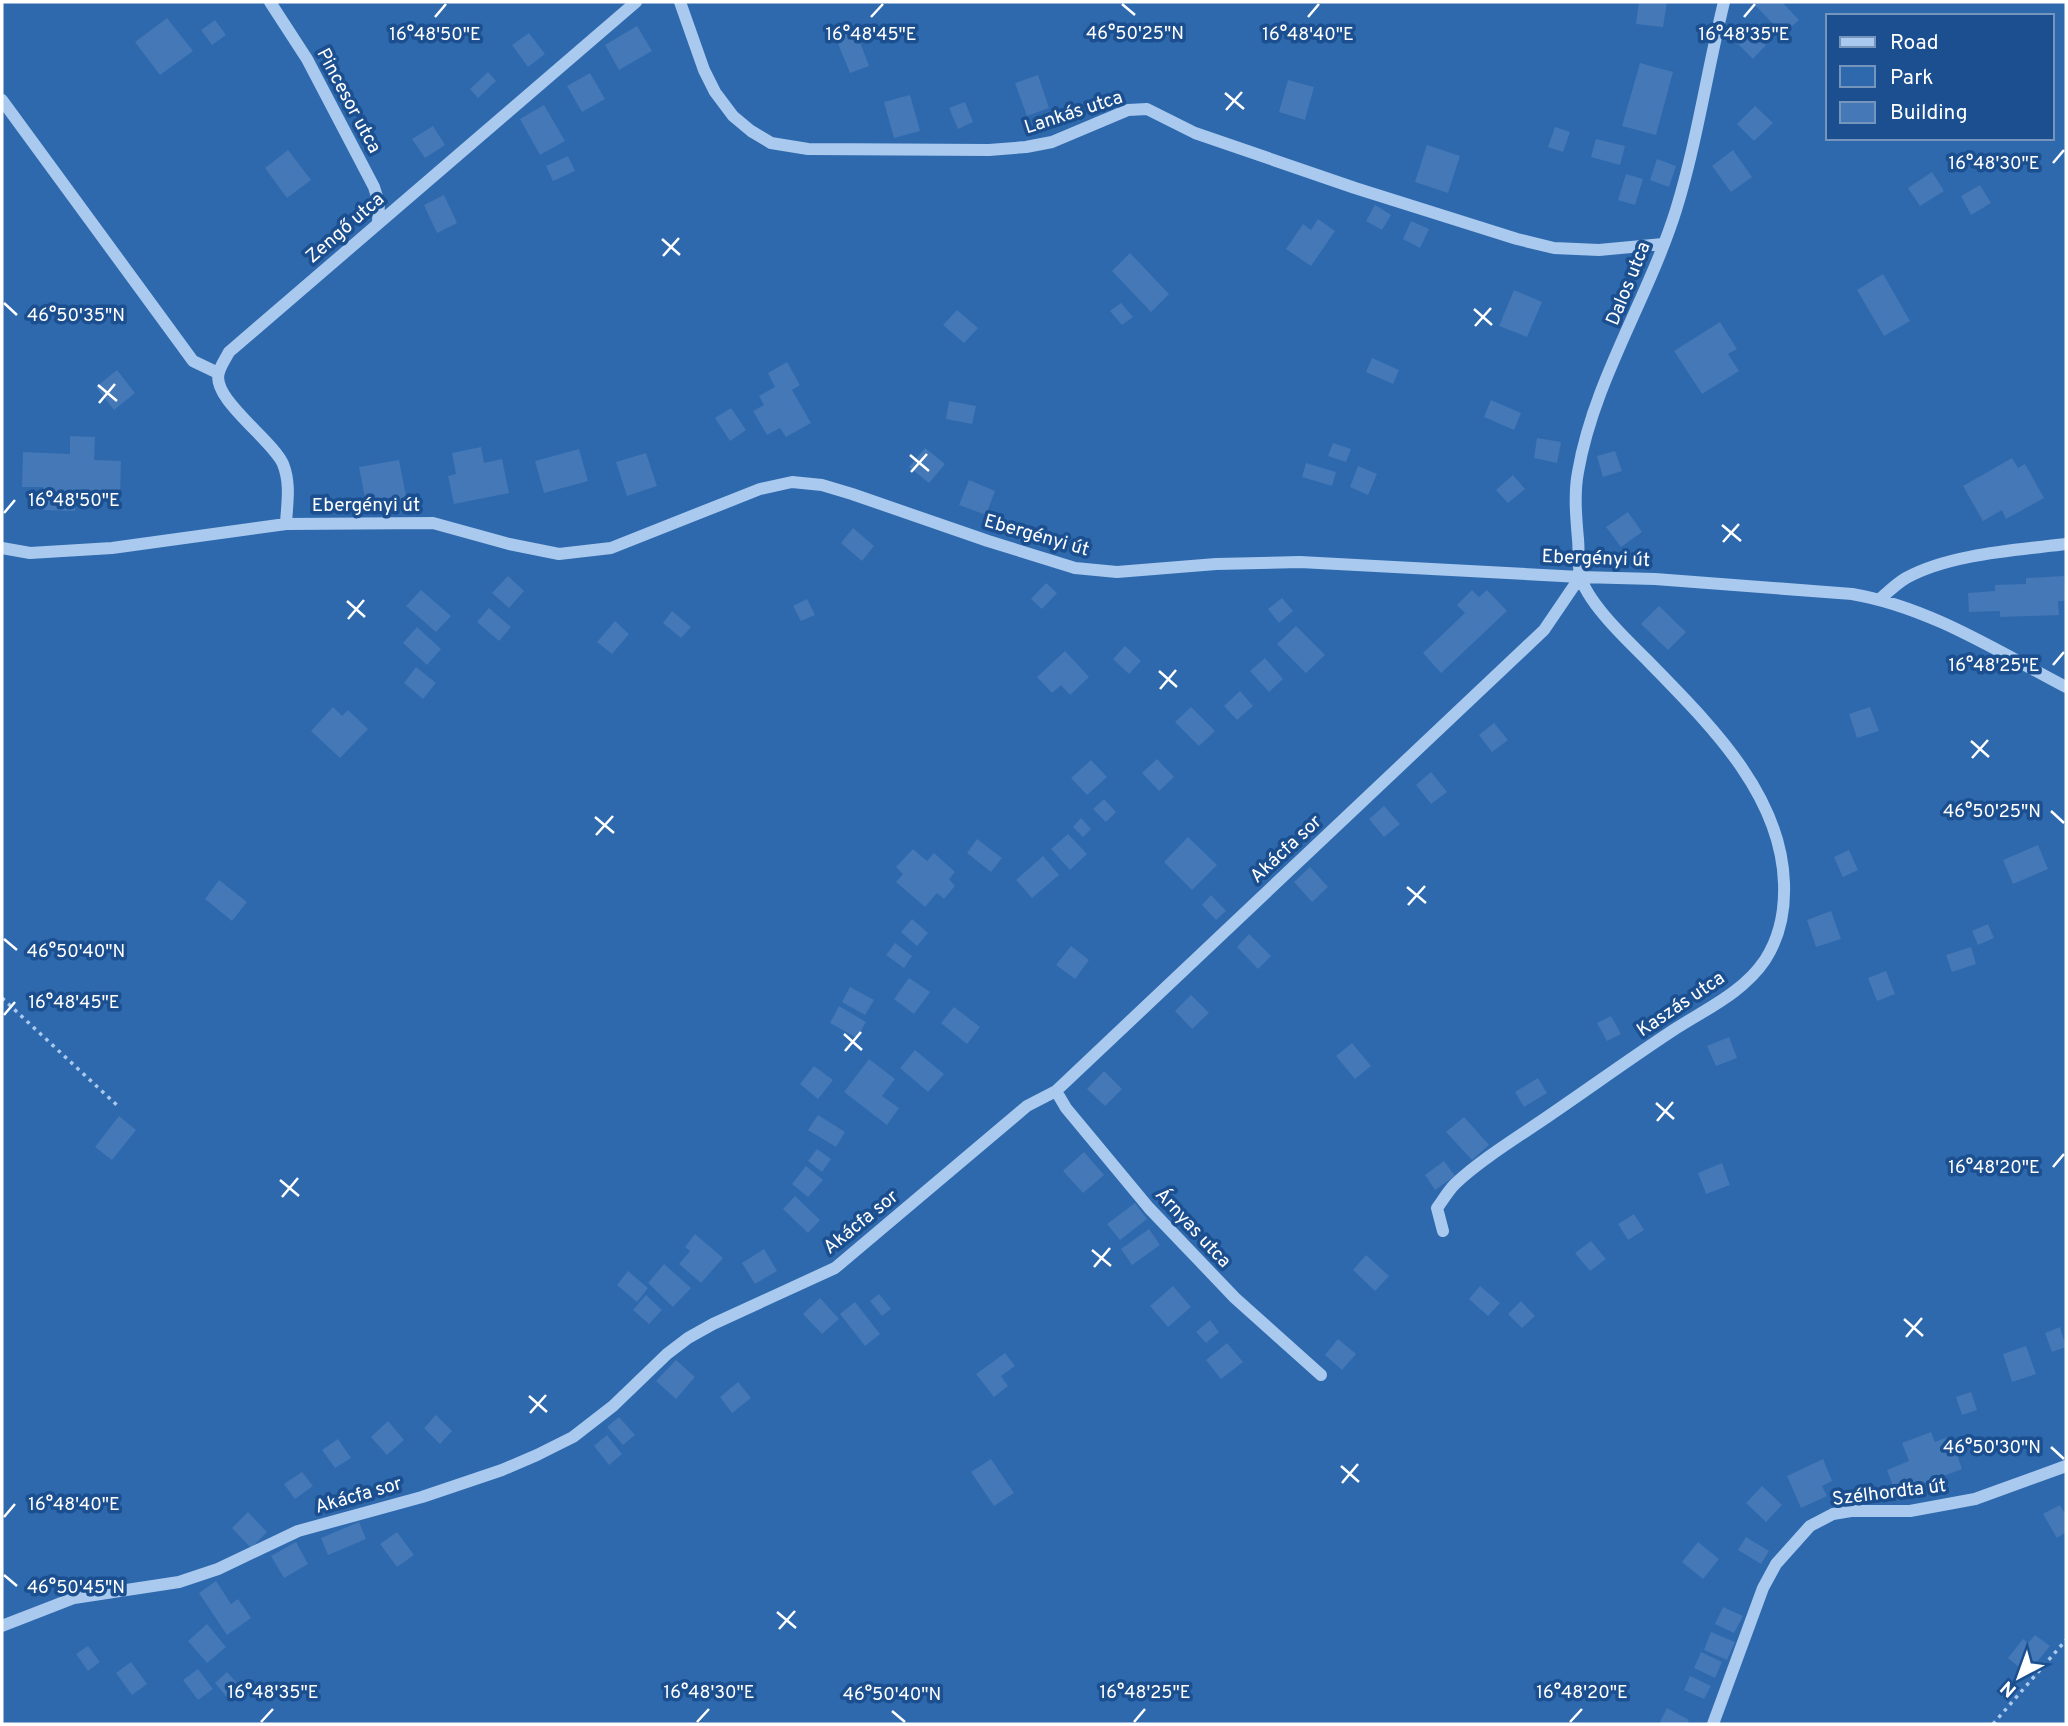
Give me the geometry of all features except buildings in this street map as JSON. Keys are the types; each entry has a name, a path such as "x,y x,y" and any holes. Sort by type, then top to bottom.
{"street":[{"name":"Pincesor utca","path":"271,2 307,59 374,187 379,204 378,222"},
{"name":"Zengő utca","path":"218,373 229,352 636,2"},
{"name":"Lankás utca","path":"680,2 704,70 715,92 733,116 771,143 808,149 1026,148 1085,130 1128,110 1147,109 1195,133 1355,188 1517,239 1554,248 1599,250 1663,244"},
{"name":"Dalos utca","path":"1580,578 1577,476 1592,412 1640,304 1675,211 1701,110 1724,2"},
{"path":"2,100 193,360 218,373 218,384 233,406 282,461 289,481 286,524"},
{"name":"Ebergényi út","path":"2,548 30,553 112,548 286,524 433,523 559,555 611,548 760,489 792,482 822,485 852,494 1075,568 1116,572 1216,564 1300,562 1723,583 1852,594 1880,599 1958,629 2066,687"},
{"path":"1880,599 1916,573 1983,554 2066,544"},
{"name":"Akácfa sor","path":"2,1626 74,1598 179,1582 218,1569 298,1531 422,1497 537,1455 573,1437 613,1406 667,1354 688,1338 835,1268 1027,1106 1056,1091 1544,629 1580,578"},
{"name":"Kaszás utca","path":"1443,1231 1437,1208 1454,1185 1663,1037 1729,995 1765,960 1779,933 1785,901 1784,869 1773,827 1753,786 1726,745 1597,607 1580,578"},
{"name":"Árnyas utca","path":"1056,1091 1066,1108 1158,1218 1235,1298 1321,1374"},
{"name":"Szélhordta út","path":"1713,1724 1763,1588 1776,1563 1810,1526 1833,1514 1851,1511 1910,1511 1975,1499 2066,1466"}],"path":[{"path":"2,998 120,1108"},
{"path":"1993,1724 2066,1640"}],"green space":[{"path":"2,2 2066,2 2066,1724 2,1724"}]}
